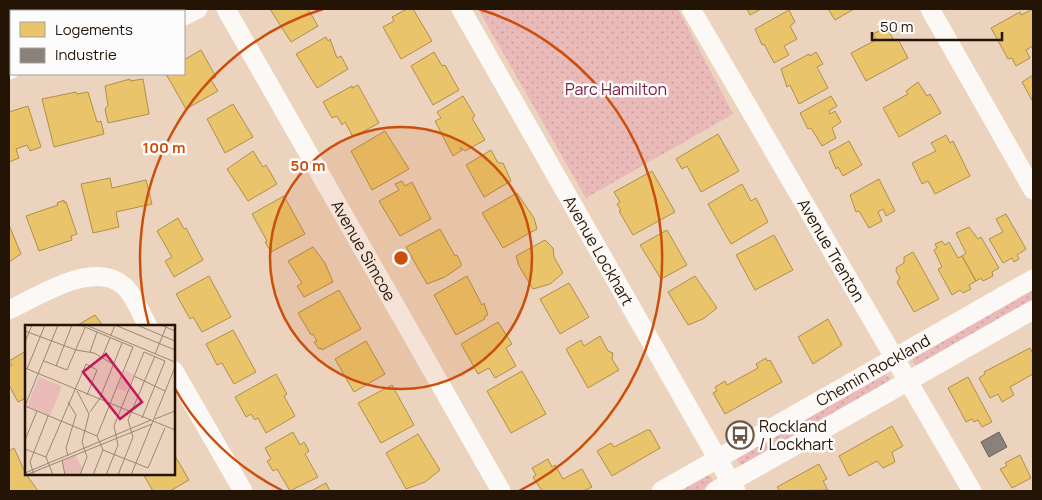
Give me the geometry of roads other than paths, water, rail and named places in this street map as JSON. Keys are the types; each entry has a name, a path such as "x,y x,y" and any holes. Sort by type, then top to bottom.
{"street":[{"path":"185,16 198,9"},
{"name":"Avenue Simcoe","path":"226,9 500,491"},
{"name":"Avenue Lockhart","path":"461,9 734,487"},
{"name":"Avenue Trenton","path":"691,9 972,491"},
{"path":"930,9 1033,190"},
{"path":"9,310 83,276 98,275 110,277 125,286 147,325"},
{"name":"Chemin Rockland","path":"661,491 1033,279"},
{"name":"Chemin Rockland","path":"715,491 734,487 908,382 1033,310"},
{"path":"175,373 243,491"}],"place":[{"name":"Rockland / Lockhart","path":"740,435"}],"park label":[{"name":"Parc Hamilton","path":"616,89"}]}
